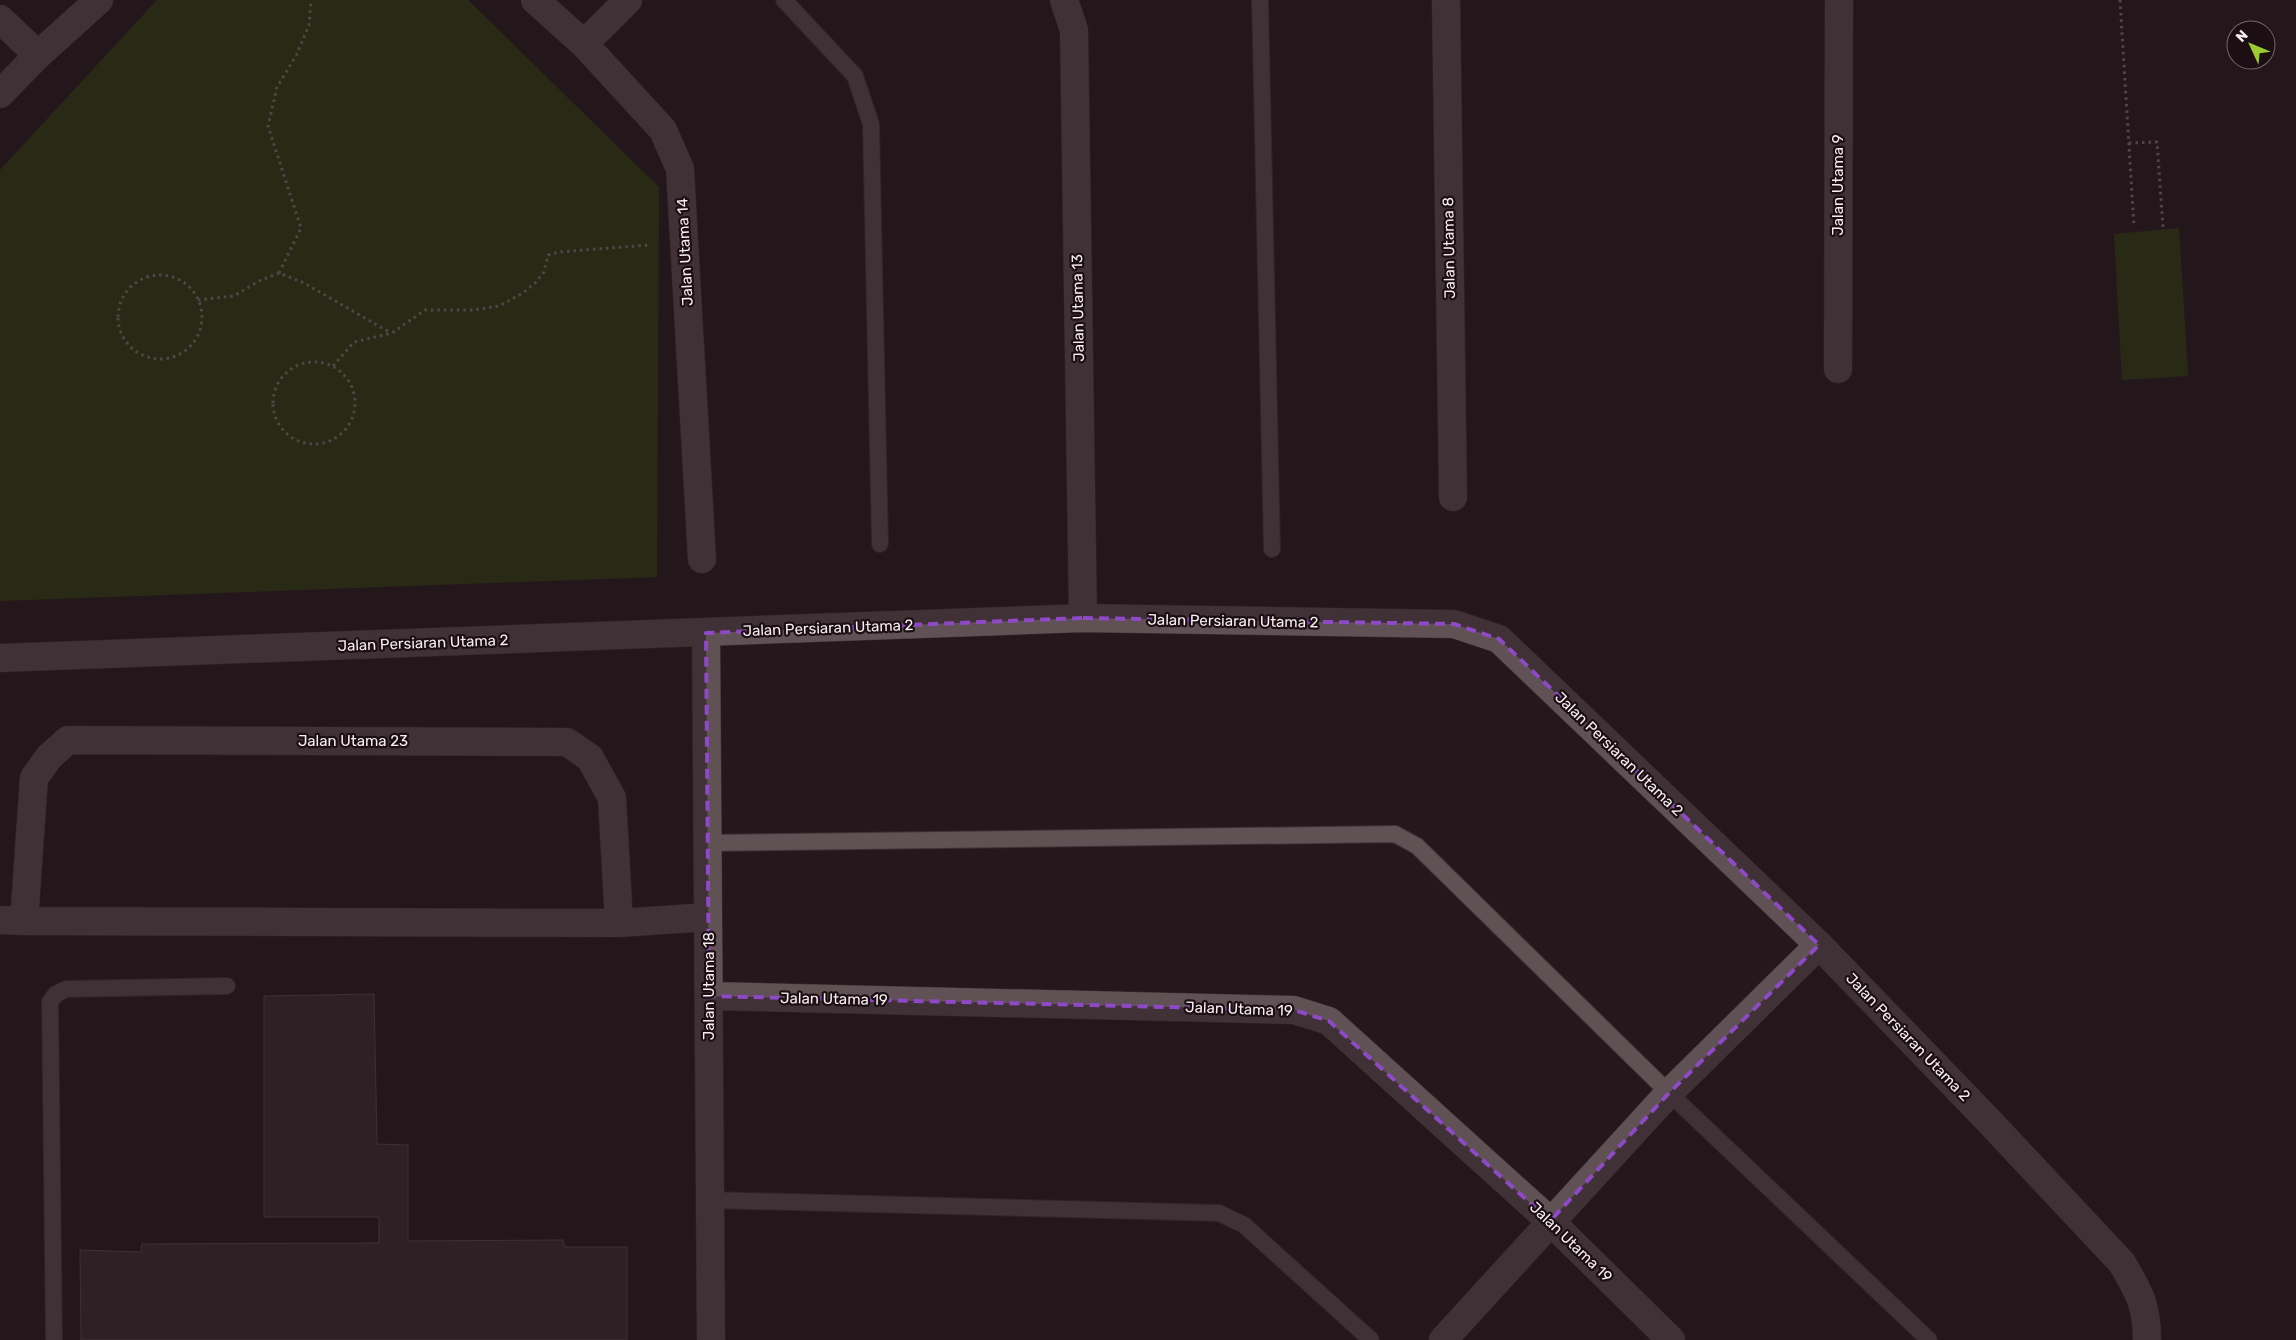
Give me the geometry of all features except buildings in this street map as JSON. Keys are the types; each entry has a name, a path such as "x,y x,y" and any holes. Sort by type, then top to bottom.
{"street":[{"path":"0,94 38,56 100,0"},
{"name":"Jalan Utama 14","path":"535,0 584,44 663,130 680,169 702,559"},
{"path":"584,44 628,0"},
{"name":"Jalan Utama 13","path":"1064,0 1074,30 1083,618"},
{"name":"Jalan Utama 8","path":"1446,0 1453,497"},
{"name":"Jalan Utama 9","path":"1838,369 1839,0"},
{"path":"0,20 38,56"},
{"name":"Jalan Persiaran Utama 2","path":"0,658 1083,618 1454,624 1499,638 1819,945 1986,1118 2122,1263 2137,1289 2147,1316 2147,1340"},
{"name":"Jalan Utama 18","path":"706,633 711,1340"},
{"name":"Jalan Utama 23","path":"12,920 34,778 48,757 68,740 567,742 590,758 612,798 618,923"},
{"path":"12,920 618,923 708,917"},
{"path":"1443,1340 1669,1093 1819,945"},
{"name":"Jalan Utama 19","path":"709,996 1294,1010 1330,1021 1550,1221 1671,1340"}],"lane":[{"path":"784,0 855,76 871,124 880,544"},
{"path":"1260,0 1272,549"},
{"path":"708,843 1395,834 1417,846 1669,1093 1929,1340"},
{"path":"54,1340 50,1002 56,994 66,989 227,986"},
{"path":"710,1200 1219,1214 1244,1225 1371,1340"}],"path":[{"path":"279,274 301,228 268,126 277,88 296,56 309,25 312,0"},
{"path":"2120,0 2134,228"},
{"path":"2129,143 2157,142 2163,228"},
{"path":"334,366 354,342 392,333 425,310 473,310 499,306 523,293 535,283 544,272 548,255 559,252 684,242"},
{"path":"198,300 234,296 259,281 279,274 304,283 392,333"},
{"path":"153,275 167,275 180,280 191,289 198,300 202,313 201,327 195,340 186,351 173,357 159,359 146,357 133,350 124,340 119,327 118,313 122,300 129,288 140,280 153,275"},
{"path":"320,361 334,366 344,373 352,384 356,396 355,410 351,422 338,436 319,444 304,444 291,438 281,429 274,416 272,402 275,389 282,376 293,367 306,362 320,361"}],"highlighted area":[{"path":"1083,618 1454,624 1499,639 1819,945 1669,1093 1550,1221 1329,1021 1294,1010 709,996 706,633"}],"green space":[{"path":"157,0 468,0 659,187 657,577 0,601 0,170"},
{"path":"2179,228 2188,376 2122,380 2114,234"}]}
